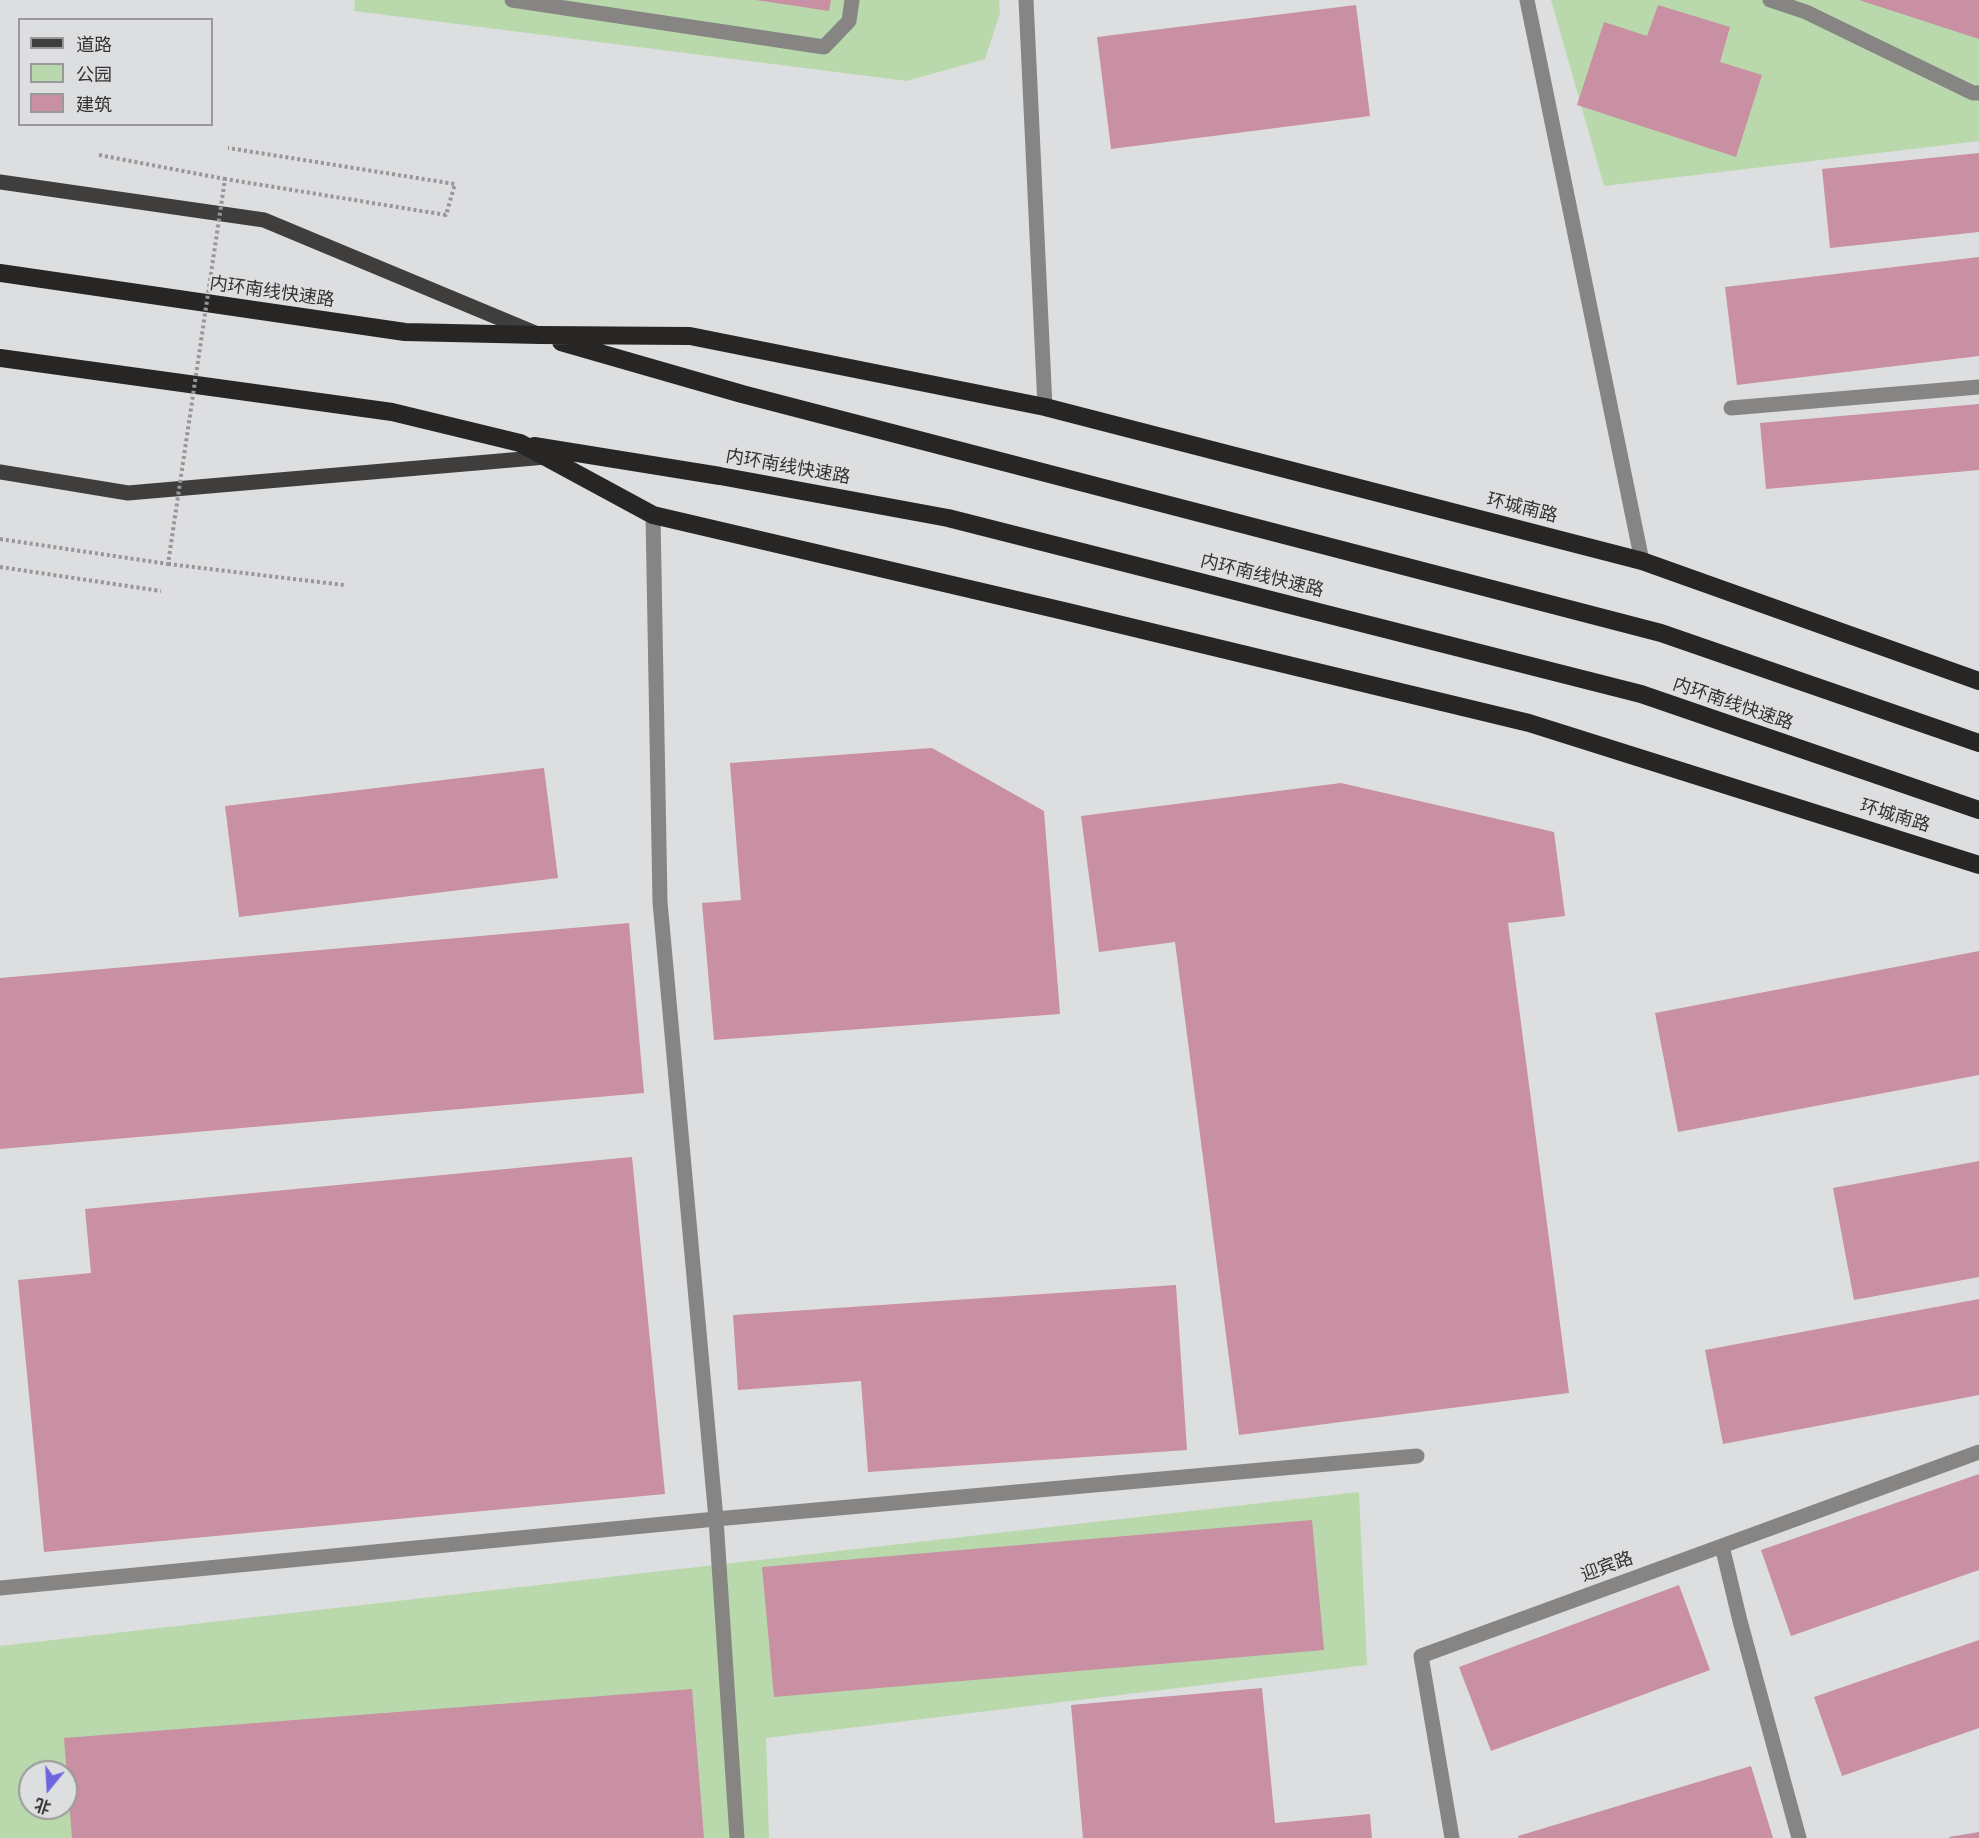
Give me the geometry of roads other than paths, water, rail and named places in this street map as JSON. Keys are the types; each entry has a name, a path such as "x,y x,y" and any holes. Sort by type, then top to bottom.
{"highway":[{"name":"内环南线快速路","path":"0,273 405,332 540,336 690,336 1045,407"},
{"name":"内环南线快速路","path":"540,336 742,394 1661,633 1979,743"},
{"name":"内环南线快速路","path":"0,358 392,412 520,443 720,476 948,518 1641,694 1979,810"},
{"name":"环城南路","path":"1045,407 1642,561 1979,681"},
{"name":"内环南线快速路","path":"520,443 653,515 1068,612"},
{"name":"环城南路","path":"1068,612 1529,723 1979,865"}],"main road":[{"path":"0,182 264,219 540,336"},
{"path":"0,472 128,493 546,457"}],"street":[{"path":"512,0 824,47 849,21 852,0"},
{"path":"1026,0 1045,407"},
{"path":"1527,0 1642,561"},
{"path":"1770,0 1806,6 1973,93 1979,93"},
{"path":"1731,408 1979,387"},
{"path":"653,515 660,902 716,1519 737,1838"},
{"name":"迎宾路","path":"1452,1838 1421,1656 1979,1452"},
{"path":"0,1588 716,1519 1417,1456"},
{"path":"1722,1546 1799,1838"}]}
